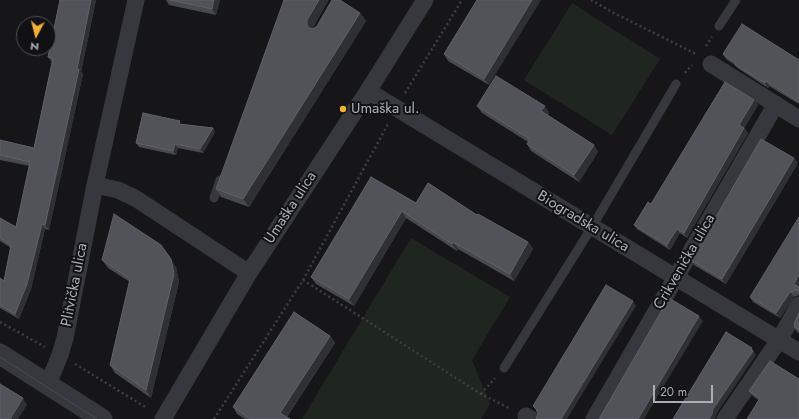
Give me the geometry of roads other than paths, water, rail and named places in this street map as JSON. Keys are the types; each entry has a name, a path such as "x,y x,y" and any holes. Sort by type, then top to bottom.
{"street":[{"name":"Plitvička ulica","path":"48,384 60,355 65,338 95,184 136,0"},
{"name":"Umaška ulica","path":"163,419 249,273 368,91 425,0"},
{"path":"711,64 799,119"},
{"name":"Biogradska ulica","path":"368,91 799,352"},
{"name":"Crikvenička ulica","path":"594,419 776,104"},
{"path":"95,184 118,190 135,198 249,273"},
{"path":"726,419 779,340 799,305"},
{"path":"0,354 102,419"}],"lane":[{"path":"720,26 736,0"},
{"path":"504,368 592,227 676,84"},
{"path":"214,198 224,168"}],"tram line":[{"path":"0,357 97,419"}],"place":[{"name":"Umaška ul.","path":"343,109"}]}
